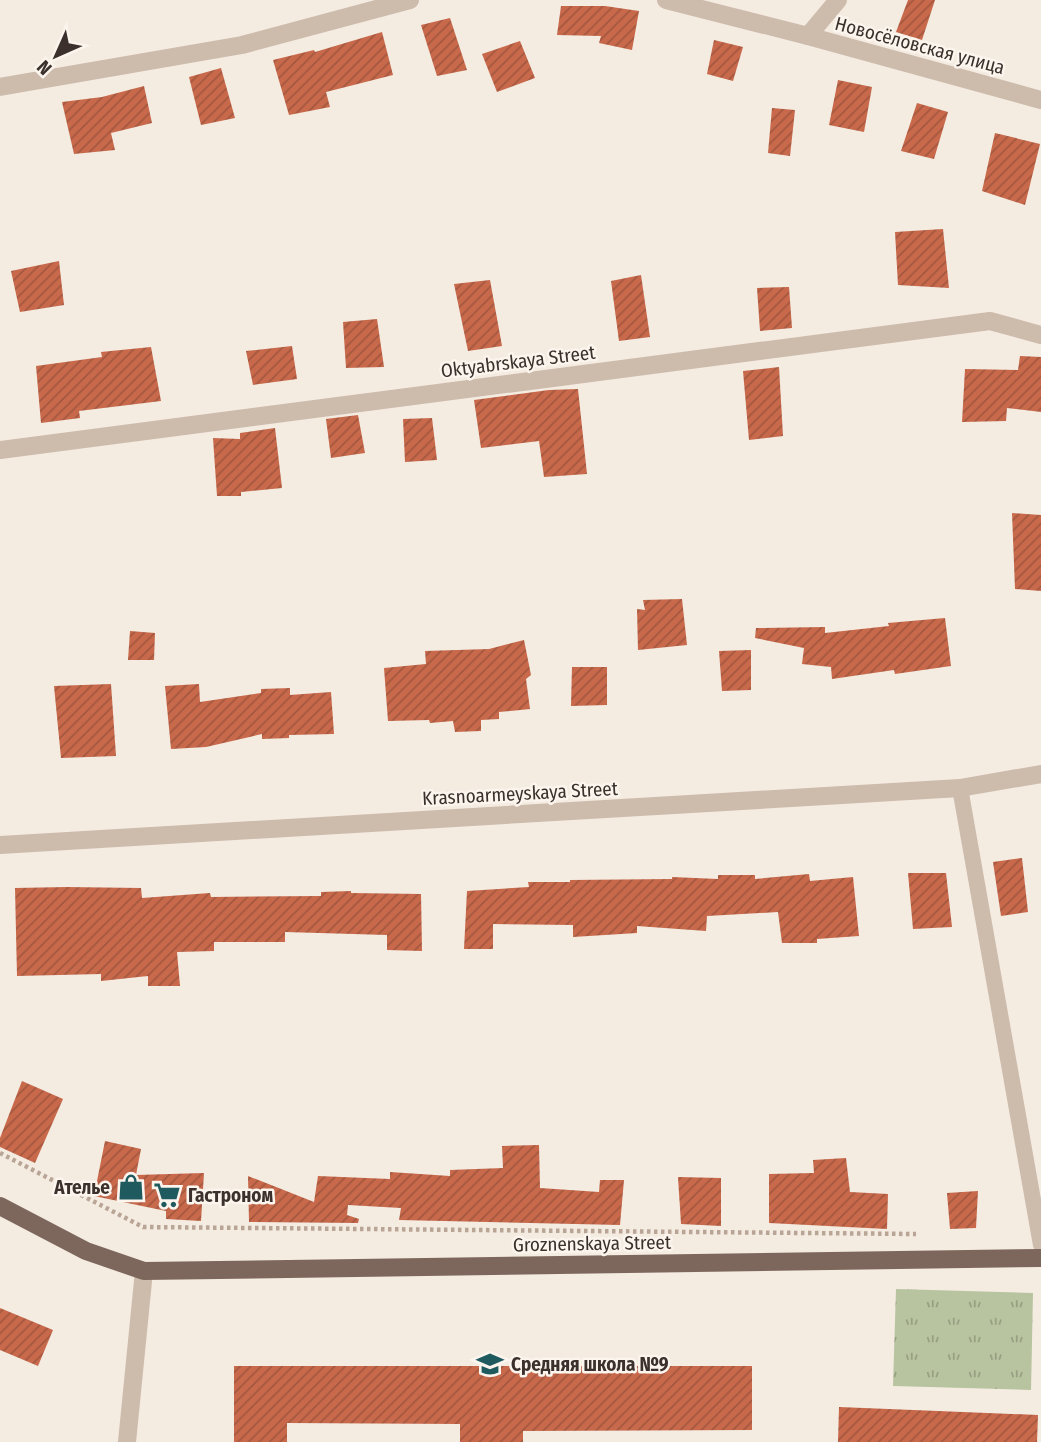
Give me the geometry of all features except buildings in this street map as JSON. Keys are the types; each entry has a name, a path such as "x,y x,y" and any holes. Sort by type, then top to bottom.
{"main road":[{"name":"Groznenskaya Street","path":"0,1206 86,1251 144,1271 1041,1258"}],"street":[{"path":"0,87 242,45 410,0"},
{"name":"Новосёловская улица","path":"666,0 1041,100"},
{"path":"808,36 838,0"},
{"name":"Oktyabrskaya Street","path":"0,450 990,321 1041,334"},
{"name":"Krasnoarmeyskaya Street","path":"0,845 960,788 1041,774"},
{"path":"127,1442 144,1271"}],"lane":[{"path":"960,788 1041,1245"}],"path":[{"path":"0,1153 143,1227 929,1234"}],"green space":[{"path":"896,1289 1033,1293 1031,1390 893,1386"}],"place":[{"name":"Ателье","path":"131,1187"},
{"name":"Гастроном","path":"167,1195"},
{"name":"Средняя школа №9","path":"490,1364"}]}
